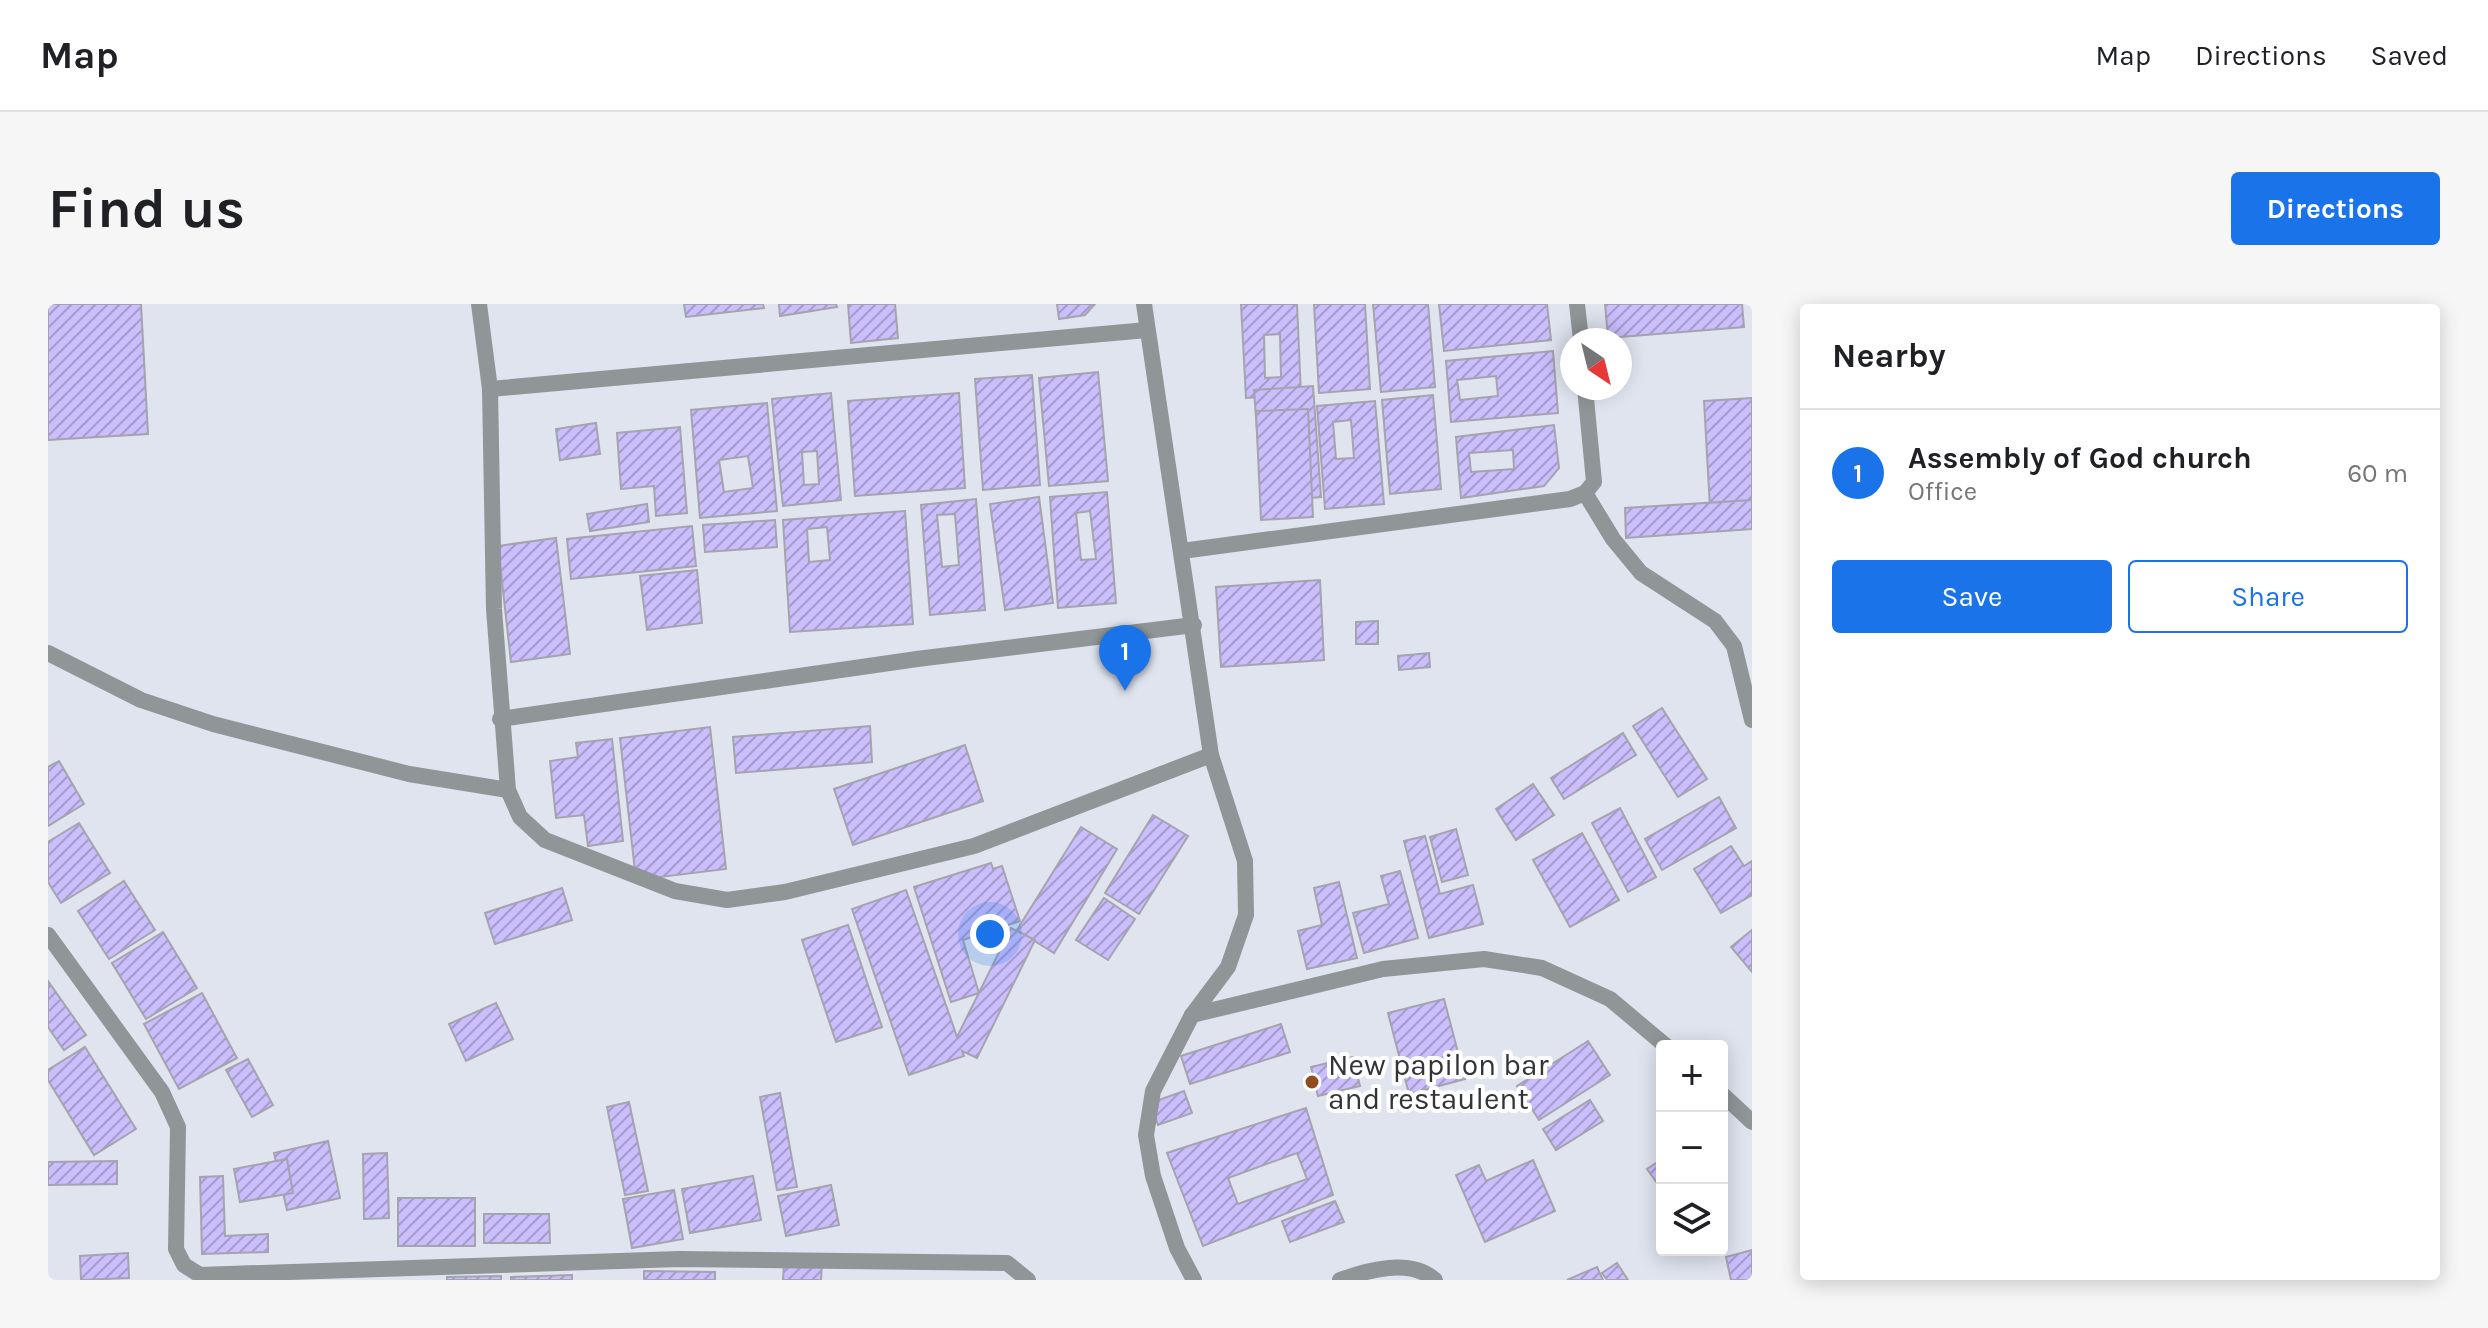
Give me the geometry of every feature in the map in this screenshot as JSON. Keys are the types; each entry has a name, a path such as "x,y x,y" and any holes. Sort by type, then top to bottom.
{"street":[{"path":"479,304 490,389 500,719 508,790 520,817 545,840 675,891 727,900 785,892 974,846 1211,755"},
{"path":"1144,304 1211,755 1245,861 1246,915 1228,967 1192,1015 1153,1091 1146,1135 1153,1176 1177,1248 1194,1280"},
{"path":"1577,304 1580,328"},
{"path":"490,389 1147,330"},
{"path":"1182,551 1570,499 1585,493 1594,482 1586,400"},
{"path":"1585,493 1613,539 1641,573 1715,621 1734,646 1752,720"},
{"path":"500,719 917,659 1194,625"},
{"path":"48,653 141,700 213,724 409,774 508,790"},
{"path":"48,935 162,1092 178,1127 176,1249 184,1265 200,1275 679,1259 1007,1263 1028,1280"},
{"path":"1192,1015 1383,969 1484,959 1542,968 1610,999 1659,1040"},
{"path":"1728,1100 1752,1122"},
{"path":"1340,1280 1367,1271 1400,1267 1435,1280"}],"building":[{"path":"48,304 141,304 148,434 48,440"},
{"path":"684,304 763,304 764,308 686,317"},
{"path":"779,304 836,304 837,307 780,316"},
{"path":"848,304 895,304 898,338 851,343"},
{"path":"1057,304 1095,304 1085,315 1059,319"},
{"path":"1241,304 1297,304 1301,395 1246,398","holes":["1280,334 1281,377 1265,378 1264,335"]},
{"path":"1314,304 1365,304 1370,389 1319,393"},
{"path":"1373,304 1428,304 1435,387 1381,392"},
{"path":"1439,304 1547,304 1551,340 1444,351"},
{"path":"1605,304 1742,304 1744,327 1632,336 1632,328 1607,328"},
{"path":"1553,351 1558,413 1451,422 1446,361","holes":["1496,376 1498,396 1460,400 1457,380"]},
{"path":"1098,372 1108,481 1049,486 1039,378"},
{"path":"1032,375 1040,485 983,490 975,379"},
{"path":"1313,386 1321,497 1262,502 1254,390"},
{"path":"831,393 841,500 783,506 772,399","holes":["817,451 819,484 804,485 802,452"]},
{"path":"959,393 965,488 855,496 848,401"},
{"path":"1433,395 1441,489 1390,494 1382,400"},
{"path":"1752,398 1752,505 1710,508 1704,401"},
{"path":"1375,401 1384,504 1325,509 1317,406","holes":["1351,420 1354,458 1336,459 1333,422"]},
{"path":"767,403 777,511 700,518 691,410","holes":["748,456 753,488 724,492 719,460"]},
{"path":"1308,409 1313,517 1261,520 1256,411"},
{"path":"596,423 600,454 560,460 556,429"},
{"path":"1554,425 1559,468 1544,486 1461,498 1456,437","holes":["1513,450 1514,469 1471,472 1469,453"]},
{"path":"680,427 687,513 656,516 654,486 621,489 617,433"},
{"path":"1107,492 1116,603 1058,608 1050,497","holes":["1090,511 1096,559 1081,560 1076,513"]},
{"path":"1039,497 1053,603 1005,610 990,504"},
{"path":"976,499 985,610 930,615 921,505","holes":["955,514 959,565 942,567 937,515"]},
{"path":"1752,500 1752,529 1626,538 1625,508"},
{"path":"647,504 649,522 590,531 587,514"},
{"path":"905,511 913,624 790,632 783,520","holes":["827,527 830,560 809,562 807,529"]},
{"path":"775,520 777,547 705,552 703,525"},
{"path":"692,526 696,566 571,579 567,539"},
{"path":"556,538 570,654 511,662 498,546"},
{"path":"697,570 702,623 647,630 640,576"},
{"path":"1320,580 1324,660 1221,667 1216,587"},
{"path":"1378,621 1378,644 1356,644 1356,622"},
{"path":"1429,653 1430,667 1399,670 1398,656"},
{"path":"1662,708 1707,779 1678,797 1633,726"},
{"path":"870,726 872,762 736,773 733,737"},
{"path":"710,727 726,869 636,880 620,738"},
{"path":"1623,733 1636,755 1564,799 1551,778"},
{"path":"612,739 623,841 588,846 584,815 556,818 550,761 578,757 576,743"},
{"path":"965,745 983,801 853,845 834,789"},
{"path":"59,761 84,804 48,826 48,767"},
{"path":"1533,784 1554,815 1516,840 1496,809"},
{"path":"1719,797 1736,828 1662,870 1645,839"},
{"path":"1620,808 1656,877 1628,892 1592,823"},
{"path":"1153,815 1188,836 1139,914 1105,893"},
{"path":"79,823 110,873 61,903 48,882 48,842"},
{"path":"1081,827 1117,849 1054,953 1017,930"},
{"path":"1456,829 1468,875 1442,882 1430,837"},
{"path":"1582,833 1619,900 1570,927 1533,860"},
{"path":"1425,836 1440,894 1473,885 1483,924 1429,938 1404,841"},
{"path":"1731,846 1744,866 1752,861 1752,895 1721,913 1694,869"},
{"path":"991,863 993,869 1002,866 1020,921 963,940 979,993 951,1002 914,887"},
{"path":"1400,871 1418,938 1364,953 1353,913 1389,904 1381,876"},
{"path":"124,881 155,930 109,959 78,911"},
{"path":"1339,882 1357,958 1307,969 1298,931 1322,925 1314,888"},
{"path":"562,888 572,920 495,944 485,913"},
{"path":"906,890 957,1037 1011,928 1035,940 977,1058 962,1051 964,1056 909,1075 852,909"},
{"path":"1104,898 1135,919 1108,960 1076,940"},
{"path":"848,925 882,1027 836,1042 802,940"},
{"path":"1752,930 1752,972 1731,947"},
{"path":"163,932 197,988 146,1019 112,963"},
{"path":"48,981 86,1035 64,1050 48,1027"},
{"path":"202,993 237,1058 179,1089 144,1024"},
{"path":"1444,999 1465,1079 1409,1094 1388,1013"},
{"path":"496,1003 513,1039 466,1061 449,1024"},
{"path":"1281,1024 1290,1052 1190,1084 1181,1056"},
{"path":"1588,1041 1610,1075 1539,1120 1517,1086"},
{"path":"85,1047 136,1129 94,1155 48,1080 48,1070"},
{"path":"1353,1057 1360,1086 1318,1096 1311,1067"},
{"path":"248,1059 273,1105 252,1117 226,1070"},
{"path":"1184,1091 1192,1113 1158,1125 1150,1103"},
{"path":"780,1093 797,1187 777,1190 760,1097"},
{"path":"1590,1100 1603,1121 1556,1150 1543,1129"},
{"path":"629,1102 648,1191 625,1195 607,1107"},
{"path":"1306,1108 1333,1195 1203,1246 1167,1153","holes":["1297,1153 1307,1179 1238,1204 1228,1178"]},
{"path":"328,1141 340,1198 287,1210 274,1153"},
{"path":"387,1153 389,1218 364,1219 363,1154"},
{"path":"287,1159 293,1193 240,1202 234,1169"},
{"path":"1533,1160 1555,1211 1485,1242 1456,1175 1479,1165 1486,1181"},
{"path":"117,1161 117,1184 48,1185 48,1162"},
{"path":"1656,1163 1656,1182 1647,1169"},
{"path":"223,1176 225,1236 268,1234 268,1252 202,1254 200,1177"},
{"path":"753,1176 761,1220 690,1233 682,1189"},
{"path":"831,1185 839,1225 786,1236 778,1196"},
{"path":"674,1190 683,1239 632,1248 623,1199"},
{"path":"398,1198 475,1198 475,1246 398,1246"},
{"path":"1335,1201 1344,1222 1290,1242 1282,1221"},
{"path":"484,1214 549,1214 550,1243 484,1243"},
{"path":"1752,1250 1752,1280 1731,1280 1726,1257"},
{"path":"128,1253 129,1278 81,1280 80,1256"},
{"path":"784,1263 822,1263 821,1280 783,1280"},
{"path":"1617,1263 1628,1280 1607,1280 1602,1273"},
{"path":"1597,1267 1603,1280 1567,1280"},
{"path":"644,1271 715,1272 715,1280 644,1280"},
{"path":"572,1275 572,1280 511,1280 511,1277"},
{"path":"501,1276 501,1280 447,1280 447,1277"}],"place":[{"name":"Assembly of God church","path":"1125,691"},
{"name":"New papilon bar and restaulent","path":"1312,1082"}]}
